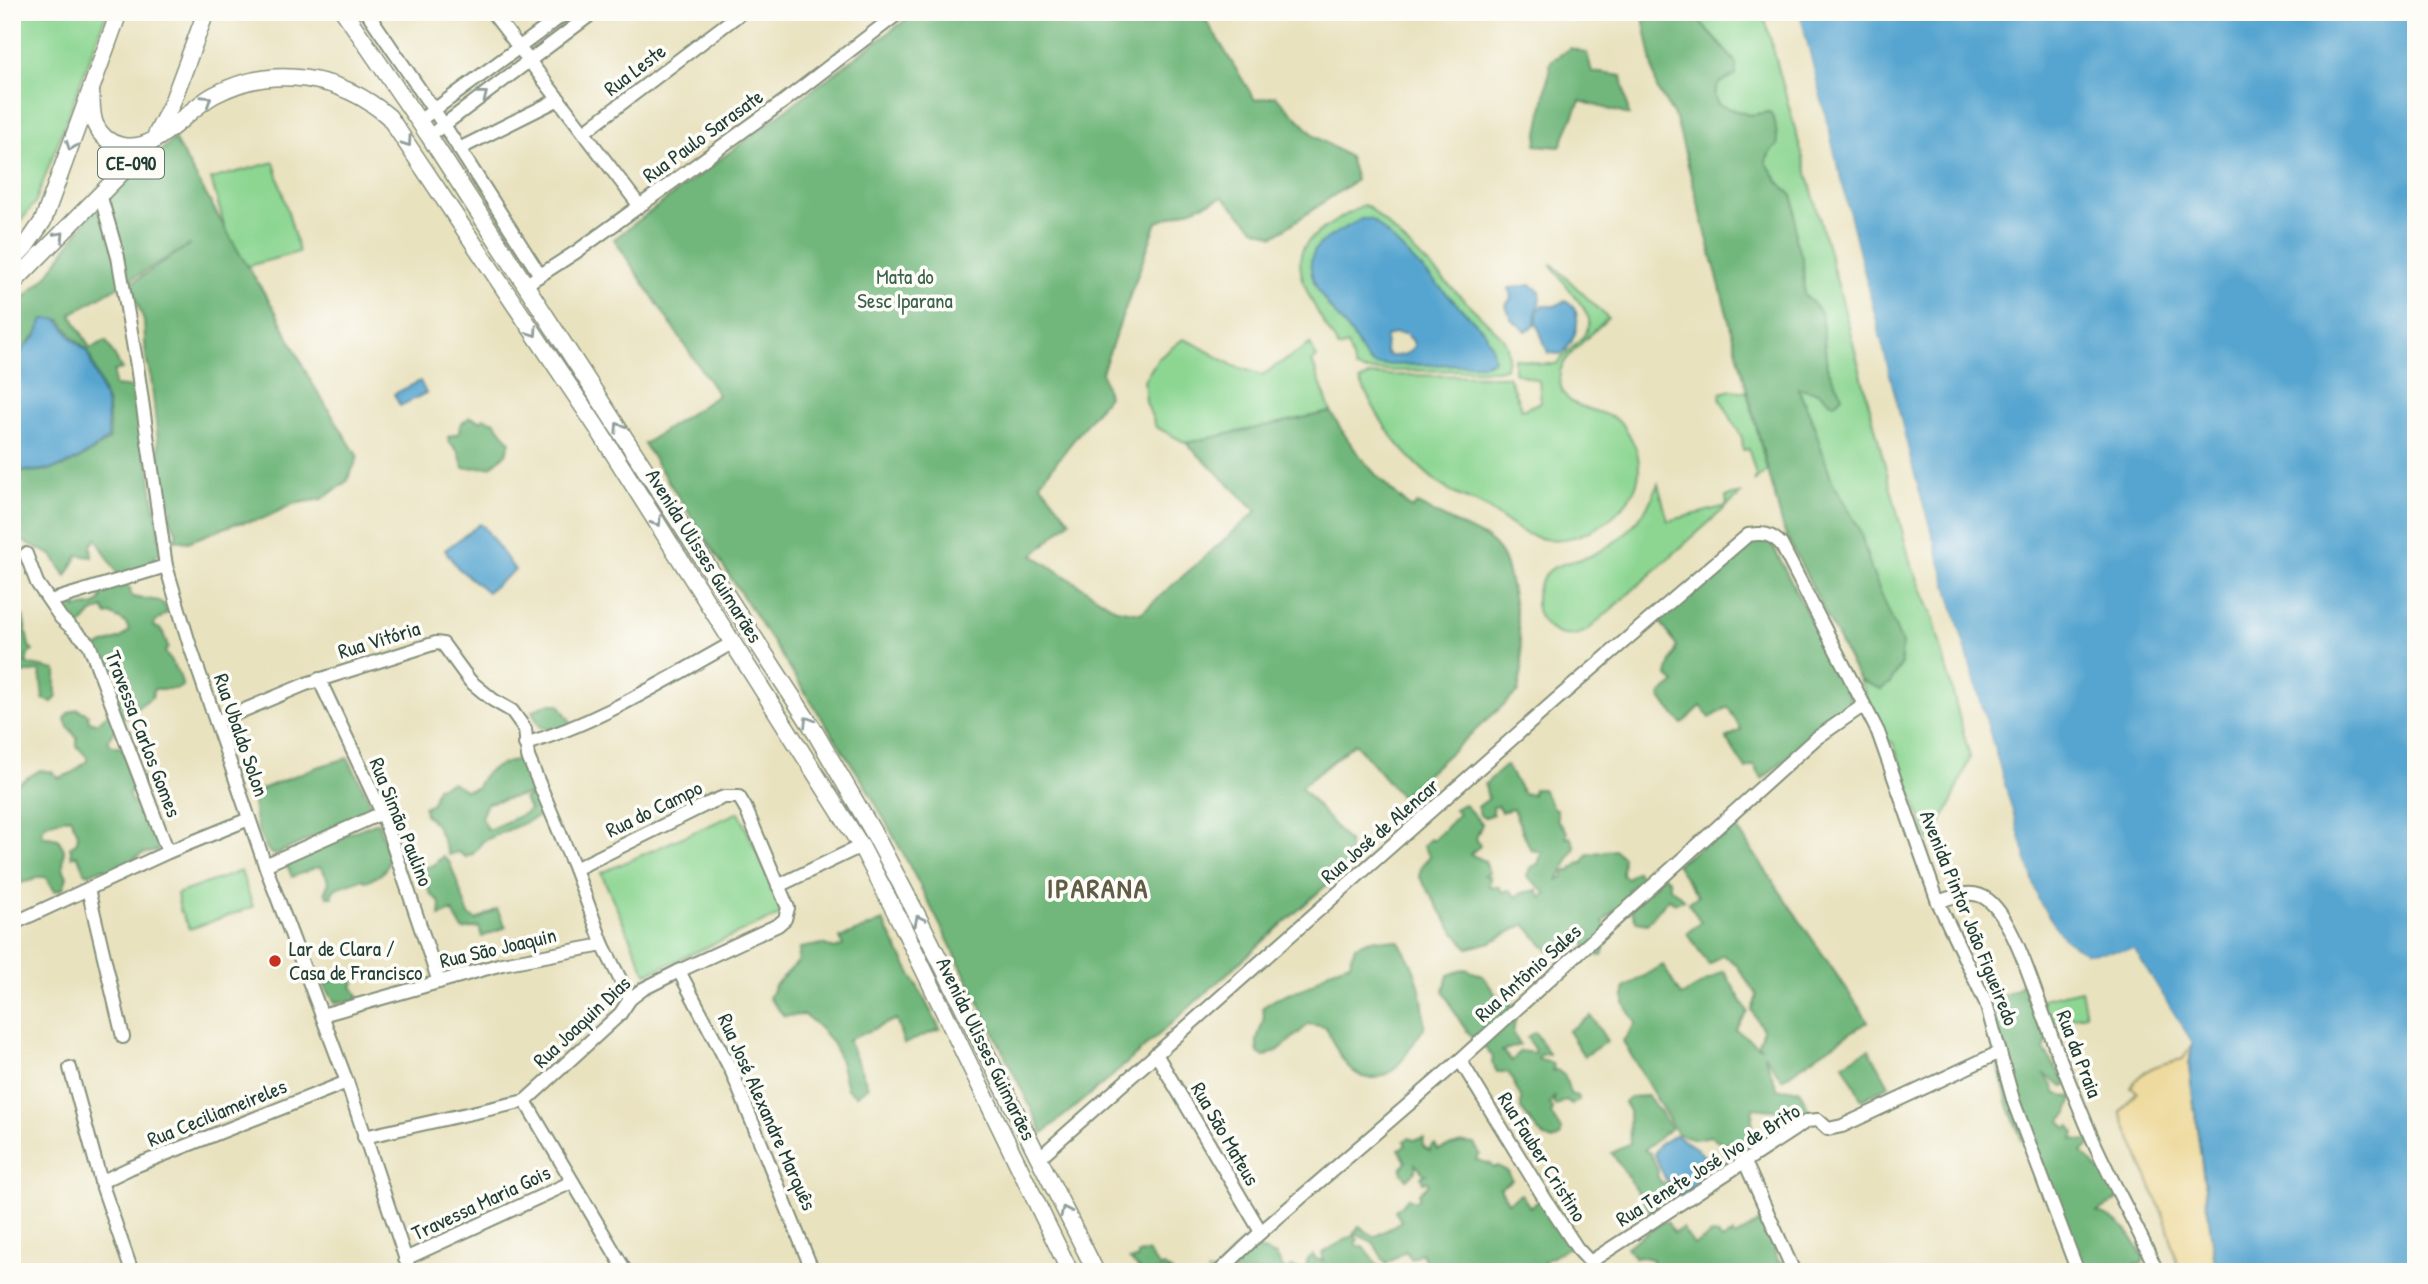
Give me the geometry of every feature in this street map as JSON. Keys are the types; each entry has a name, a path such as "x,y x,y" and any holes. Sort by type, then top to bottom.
{"main road":[{"name":"CE-090","path":"12,260 43,221 119,12"},
{"name":"CE-090","path":"12,284 153,141 172,103 206,12"},
{"name":"Avenida Ulisses Guimarães","path":"344,12 429,136 812,727 883,850 1096,1272"},
{"name":"Avenida Ulisses Guimarães","path":"153,141 214,95 268,79 301,77 327,82 355,92 389,117 596,426 861,846 1068,1267"},
{"path":"91,92 95,123 108,141 125,147 153,141"},
{"path":"451,208 467,197"},
{"path":"1068,1267 1086,1253"}],"street":[{"path":"367,12 444,125 540,275"},
{"path":"492,12 639,205"},
{"path":"419,121 567,12"},
{"path":"429,136 530,61 580,17 594,12"},
{"name":"Rua Leste","path":"584,132 742,12"},
{"name":"Rua Paulo Sarasate","path":"525,285 783,102 900,12"},
{"path":"459,149 559,99"},
{"name":"Rua Ubaldo Solon","path":"100,194 121,270 166,566 189,643 249,819 347,1082 408,1266"},
{"name":"Rua José de Alencar","path":"1039,1158 1557,699 1748,535"},
{"name":"Avenida Pintor João Figueiredo","path":"1748,535 1771,535 1780,544 1878,732 1938,902 1986,1003 2025,1133 2078,1272"},
{"name":"Travessa Carlos Gomes","path":"26,554 37,583 61,618 89,645 168,852"},
{"path":"50,601 166,566"},
{"name":"Rua Vitória","path":"216,722 319,679 440,642 446,645 470,681 512,711 525,729 525,744"},
{"path":"630,999 603,945 525,744 548,737 636,696 734,642"},
{"name":"Rua Simão Paulino","path":"319,679 382,813 439,982"},
{"name":"Rua Antônio Sales","path":"1219,1272 1261,1232 1460,1060 1815,739 1864,705"},
{"name":"Rua do Campo","path":"575,869 707,804 731,796 738,797 745,807 778,886"},
{"path":"265,864 382,813"},
{"path":"12,924 168,852 249,819"},
{"path":"778,886 861,846"},
{"name":"Rua Joaquin Dias","path":"365,1137 525,1101 620,1014 630,999 679,971 778,925 785,919 788,908 778,886"},
{"path":"88,889 123,1037"},
{"name":"Rua da Praia","path":"1938,902 1963,894 1976,894 1989,900 2003,918 2019,951 2091,1136 2157,1272"},
{"name":"Rua São Joaquin","path":"322,1015 502,964 603,945"},
{"name":"Rua José Alexandre Marquês","path":"679,971 732,1072 813,1272"},
{"name":"Rua Tenete José Ivo de Brito","path":"1592,1267 1744,1160 1807,1121 1818,1120 1828,1129 1842,1126 2000,1052"},
{"name":"Rua São Mateus","path":"1156,1055 1261,1232"},
{"name":"Rua Fauber Cristino","path":"1460,1060 1570,1238 1592,1267"},
{"path":"70,1068 101,1182 132,1272"},
{"name":"Rua Ceciliameireles","path":"101,1182 347,1082"},
{"path":"525,1101 626,1272"},
{"path":"1744,1160 1794,1272"},
{"name":"Travessa Maria Gois","path":"408,1266 572,1182"}],"green space":[{"path":"12,12 107,12 35,203 12,232"},
{"name":"Mata do Sesc Iparana","path":"916,12 1094,12 1105,19 1118,17 1124,12 1201,12 1255,100 1276,96 1315,136 1349,157 1356,180 1274,236 1254,228 1223,197 1157,222 1102,372 1108,396 1040,483 1070,521 1033,555 1116,609 1141,613 1257,511 1186,443 1331,412 1367,464 1412,509 1417,504 1488,539 1497,549 1509,578 1521,646 1522,670 1518,692 1401,797 1355,743 1301,787 1349,843 1350,864 1110,1078 1043,1133 934,913 864,783 644,444 718,395 614,239"},
{"path":"1642,12 1697,12 1700,22 1736,63 1736,74 1718,84 1714,95 1718,105 1749,115 1770,112 1775,122 1778,145 1770,152 1766,162 1777,180 1792,196 1795,206 1795,239 1803,260 1804,294 1821,312 1827,367 1842,396 1834,404 1818,392 1798,388 1811,417 1832,481 1859,528 1872,572 1902,643 1901,665 1890,683 1881,689 1859,680 1784,531 1676,119 1657,89"},
{"path":"1697,12 1763,12 1910,561 1933,617 1970,758 1950,806 1929,842 1893,743 1886,740 1859,680 1881,689 1872,572 1859,528 1832,481 1811,417 1797,387 1818,392 1834,404 1842,396 1827,367 1821,312 1804,294 1803,260 1795,239 1795,206 1792,196 1777,180 1766,162 1770,152 1770,112 1750,115 1719,105 1714,95 1718,84 1736,74 1736,63 1700,22"},
{"path":"1570,48 1587,53 1592,72 1622,76 1629,115 1580,101 1560,147 1536,145 1551,61"},
{"path":"174,139 276,312 309,378 358,457 347,481 322,499 293,504 262,519 234,524 188,542 174,540 177,533 169,516 172,511 161,467 151,378 146,358 144,321 130,284 191,244 71,314 90,348 106,341 122,369 114,371 114,386 136,388 162,552 155,556 156,565 120,578 96,538 91,546 92,557 78,555 66,576 52,555 25,542 12,540 12,471 54,469 98,448 110,439 108,404 88,350 73,337 61,320 28,342 12,379 12,309 47,276 92,212"},
{"path":"274,162 299,252 237,269 211,179"},
{"path":"1363,205 1369,207 1502,337 1508,352 1505,368 1356,369 1347,345 1339,348 1318,313 1305,284 1300,258 1304,247 1315,235","holes":["1361,219 1494,360 1484,364 1375,365 1368,362 1355,338 1328,306 1313,278 1318,246"]},
{"path":"1552,264 1608,318 1564,363 1560,372 1562,390 1573,403 1611,417 1623,425 1636,449 1639,467 1636,486 1617,513 1589,532 1557,540 1525,533 1482,505 1455,494 1435,481 1392,437 1360,381 1370,375 1508,376 1522,410 1541,402 1539,381 1514,372 1514,358 1541,364 1556,364 1584,336 1589,326 1589,319 1583,307"},
{"path":"1183,339 1234,366 1262,375 1310,344 1317,358 1312,361 1331,412 1186,443 1156,427 1146,402 1144,380 1158,359"},
{"path":"1731,390 1747,392 1767,470 1754,482 1756,476 1749,449 1743,450 1742,438 1720,398 1721,393"},
{"path":"470,417 495,422 510,442 506,454 490,467 464,468 458,451 449,442 448,437 459,433 460,425"},
{"path":"1658,484 1668,521 1727,506 1726,497 1742,493 1588,630 1576,635 1554,632 1540,617 1536,606 1536,595 1544,576 1555,567 1602,550 1622,536 1640,518"},
{"path":"1757,540 1766,540 1773,546 1851,700 1850,705 1762,779 1754,765 1746,769 1726,738 1741,730 1728,707 1710,718 1701,706 1682,724 1660,697 1675,683 1667,676 1677,646 1659,620 1742,546"},
{"path":"121,582 130,588 134,597 158,601 166,607 168,612 153,626 162,630 168,647 165,652 183,686 177,689 154,689 152,697 124,717 110,696 114,677 103,671 96,647 121,638 129,631 126,624 110,614 107,615 103,608 92,613 77,630 56,602 72,600 77,604 76,608 96,605 102,598 99,590"},
{"path":"23,616 29,646 33,651 28,654 26,664 56,670 57,697 52,702 43,699 40,671 12,674 12,619"},
{"path":"547,704 559,704 572,724 559,732 540,727 532,711"},
{"path":"77,709 88,714 89,721 96,723 112,714 116,727 108,741 112,746 122,748 139,788 128,794 133,804 140,801 160,846 157,851 141,854 114,874 103,868 89,874 85,872 77,855 72,857 70,847 77,842 78,833 70,817 48,823 43,828 42,836 58,839 64,849 63,868 67,877 63,889 55,891 45,877 12,885 12,787 40,770 52,772 59,778 72,773 87,761 65,719 68,713"},
{"path":"526,757 535,793 487,803 481,817 488,830 524,814 529,809 524,799 538,792 544,810 542,815 483,841 474,853 466,857 458,852 449,855 436,825 425,814 424,807 432,803 437,787 452,782 465,790 477,788 490,770"},
{"path":"348,758 371,804 370,811 275,855 270,853 259,832 252,793 314,768"},
{"path":"1506,765 1523,793 1532,795 1533,789 1542,789 1553,808 1557,809 1557,820 1567,832 1566,838 1570,837 1575,847 1558,880 1564,877 1567,870 1569,872 1582,863 1588,854 1615,850 1623,857 1622,875 1627,878 1637,871 1641,877 1658,872 1669,880 1670,887 1684,900 1676,903 1668,899 1647,924 1637,922 1631,910 1642,890 1634,885 1628,890 1631,895 1603,922 1610,932 1602,956 1595,955 1584,942 1570,953 1556,957 1525,924 1491,942 1468,948 1451,928 1419,876 1422,865 1430,856 1423,846 1430,839 1433,841 1459,814 1455,809 1464,804 1482,824 1476,838 1480,846 1470,854 1485,861 1489,873 1484,875 1490,877 1489,886 1499,887 1502,892 1508,890 1517,897 1521,893 1537,890 1542,898 1546,893 1527,876 1530,868 1538,864 1542,852 1531,850 1513,809 1501,812 1498,806 1493,807 1493,814 1484,818 1480,815 1478,807 1488,799 1485,784"},
{"path":"739,812 784,913 646,974 601,873"},
{"path":"378,822 388,858 384,871 377,877 336,888 332,897 328,897 325,892 329,882 322,868 317,867 292,877 284,858"},
{"path":"1734,824 1868,1021 1782,1079 1764,1054 1778,1090 1799,1089 1809,1111 1787,1121 1783,1111 1753,1108 1749,1151 1727,1165 1724,1148 1733,1142 1722,1143 1711,1136 1695,1139 1677,1134 1623,1041 1636,1023 1624,1004 1624,988 1663,965 1681,996 1724,971 1748,1012 1736,1030 1761,1048 1758,1043 1763,1030 1752,1011 1757,995 1735,963 1723,955 1709,965 1687,933 1701,922 1688,903 1698,896 1676,864"},
{"path":"443,856 450,863 469,915 477,920 497,909 506,927 482,937 479,927 463,930 452,911 440,916 441,905 431,895 422,873 424,868 434,865"},
{"path":"241,871 253,907 190,929 180,911 177,894"},
{"path":"883,921 940,1029 904,1044 896,1019 848,1040 868,1087 856,1095 847,1089 838,1055 824,1033 805,1015 784,1016 769,998 775,985 798,962 800,948 823,944 834,949 843,946 840,938"},
{"path":"1373,939 1398,941 1410,961 1421,993 1424,1028 1395,1069 1378,1077 1367,1078 1358,1074 1349,1068 1342,1058 1326,1027 1309,1024 1279,1050 1264,1057 1258,1053 1257,1040 1263,1020 1263,1007 1311,985 1330,970 1350,963 1355,946"},
{"path":"1465,969 1483,976 1496,995 1511,1003 1516,1015 1513,1033 1520,1045 1502,1051 1512,1061 1520,1051 1534,1053 1527,1037 1535,1032 1549,1054 1540,1055 1538,1059 1552,1063 1554,1069 1551,1071 1557,1070 1565,1076 1570,1094 1577,1096 1579,1100 1572,1104 1566,1100 1556,1106 1553,1103 1555,1096 1549,1104 1553,1110 1551,1114 1561,1130 1561,1136 1553,1141 1539,1132 1521,1109 1521,1097 1508,1072 1497,1072 1492,1063 1493,1057 1464,1028 1452,1007 1444,991 1448,975"},
{"path":"352,971 352,986 359,998 354,1001 335,1002 324,985"},
{"path":"2028,981 2031,995 2026,997 2034,1005 2048,1039 2044,1050 2068,1085 2064,1087 2044,1074 2056,1094 2073,1097 2068,1113 2060,1121 2066,1128 2071,1126 2075,1133 2073,1139 2093,1142 2082,1152 2100,1172 2105,1166 2121,1197 2097,1213 2120,1224 2144,1259 2142,1264 2136,1263 2130,1272 2085,1272 2056,1195 2023,1142 2009,1108 1984,1011 1990,1007 1998,1015 2002,996"},
{"path":"2081,990 2086,1014 2048,1023 2042,999"},
{"path":"1591,1016 1607,1041 1584,1056 1568,1031"},
{"path":"1869,1049 1889,1085 1862,1100 1843,1064"},
{"path":"1648,1096 1671,1128 1644,1150 1650,1153 1660,1181 1669,1186 1674,1199 1652,1214 1612,1153 1630,1143 1629,1111 1624,1103 1630,1097"},
{"path":"1409,1138 1424,1138 1423,1146 1430,1151 1435,1144 1438,1150 1462,1143 1474,1144 1480,1154 1476,1160 1491,1164 1494,1168 1498,1166 1508,1172 1512,1180 1500,1188 1508,1202 1521,1194 1530,1207 1543,1198 1572,1245 1544,1262 1550,1272 1433,1272 1421,1253 1411,1259 1406,1251 1386,1264 1373,1242 1354,1233 1359,1226 1374,1237 1401,1221 1395,1210 1408,1198 1415,1201 1419,1198 1419,1193 1429,1184 1427,1181 1423,1182 1421,1177 1426,1174 1415,1164 1415,1172 1407,1179 1401,1171 1406,1162 1399,1149 1406,1145 1404,1141"},
{"path":"1765,1219 1771,1231 1770,1237 1775,1236 1779,1244 1774,1250 1778,1261 1789,1264 1792,1272 1651,1272 1652,1259 1638,1256 1635,1258 1626,1247 1663,1222 1667,1222 1674,1233 1682,1228 1694,1245 1712,1234 1718,1235 1722,1240 1733,1234 1735,1237"},
{"path":"1354,1235 1358,1240 1355,1243 1357,1246 1363,1246 1378,1266 1372,1269 1373,1272 1216,1272 1236,1248 1255,1243 1258,1249 1276,1256 1285,1271 1291,1267 1302,1270 1306,1268 1308,1258 1313,1255 1324,1261 1322,1253"},
{"path":"1148,1252 1160,1268 1164,1266 1172,1272 1142,1272 1130,1260 1137,1259 1139,1253"}],"sand":[{"path":"2192,1043 2189,1067 2216,1272 2179,1272 2167,1224 2120,1112 2137,1091 2131,1088 2140,1076 2160,1065 2183,1059"}],"water":[{"path":"1799,12 2416,12 2416,1272 2216,1272 2189,1067 2192,1043 2134,950 2086,954 2063,939 2038,901 1913,471"},
{"path":"1361,219 1375,222 1485,332 1494,360 1485,364 1375,365 1367,359 1352,335 1325,302 1313,278 1311,267 1312,255 1319,245","holes":["1394,333 1406,334 1413,341 1412,349 1404,355 1390,356 1385,351 1386,337"]},
{"path":"1531,285 1540,291 1540,300 1535,325 1526,331 1511,319 1506,305 1511,298 1509,288"},
{"path":"1565,301 1576,312 1577,327 1562,354 1548,353 1537,324 1537,311 1542,306 1555,306"},
{"path":"43,319 58,319 72,339 87,351 107,406 108,438 86,455 64,465 41,470 12,470 12,382 23,348 36,337"},
{"path":"420,381 426,393 400,406 394,394"},
{"path":"480,524 515,570 487,592 458,568 445,550"},
{"path":"1675,1135 1696,1148 1710,1162 1703,1180 1678,1198 1671,1191 1654,1154 1659,1145"}],"pier":[{"path":"1795,12 1799,12 1913,471 2038,901 2063,939 2086,954 2134,950 2192,1043 2188,1051 2188,1044 2132,954 2085,957 2060,942 2035,903 1910,472"}],"place":[{"name":"Lar de Clara / Casa de Francisco","path":"275,961"}],"district":[{"name":"IPARANA","path":"1098,888"}]}
